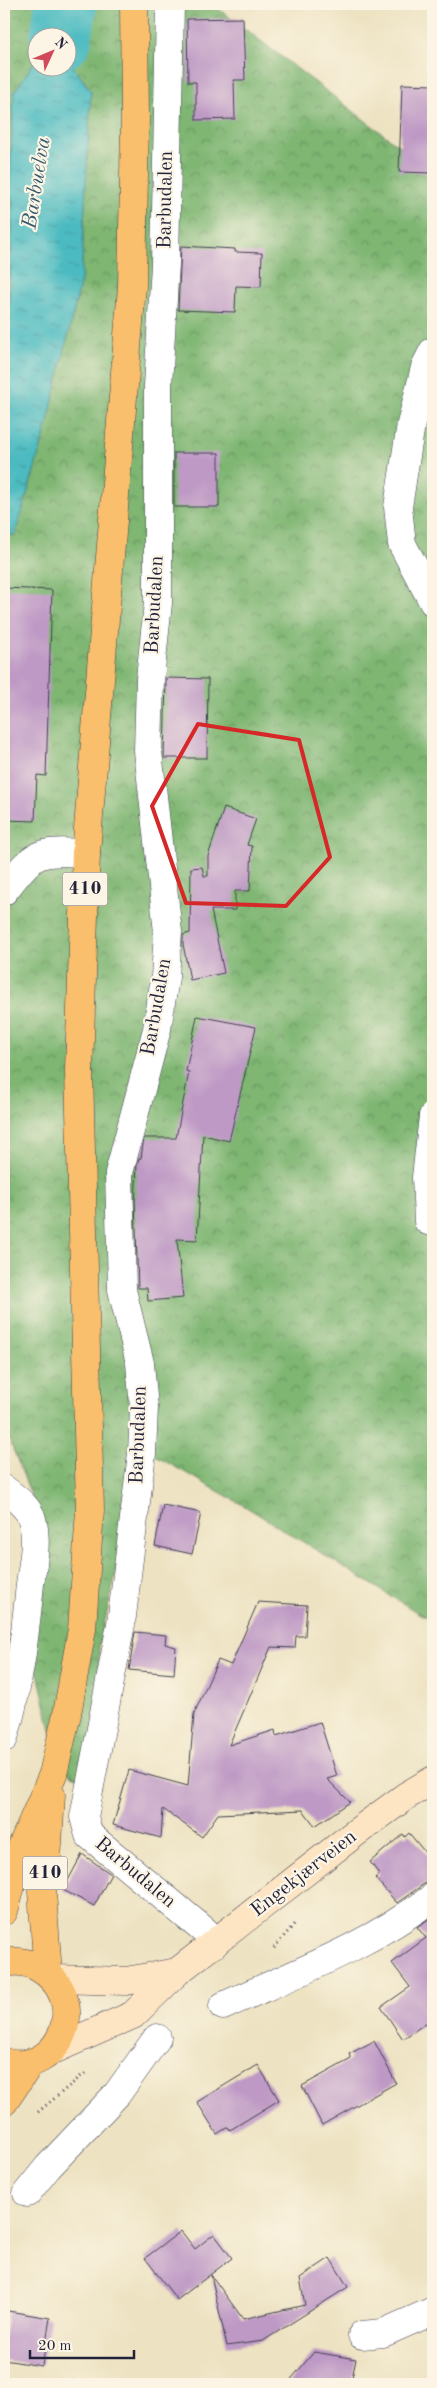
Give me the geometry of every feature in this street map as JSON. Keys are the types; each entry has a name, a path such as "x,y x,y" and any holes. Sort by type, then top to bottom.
{"main road":[{"name":"Barbudalen","path":"52,1976 42,1892 48,1860 53,1774 67,1714 82,1629 90,1510 78,1071 86,853 132,286 135,120 134,4"},
{"name":"Barbudalen","path":"4,1911 7,1883 53,1774"},
{"path":"4,1964 10,1962 30,1964 52,1976"},
{"name":"410","path":"4,2102 41,2056 63,2035 68,2015 65,1996 52,1976"},
{"path":"4,2062 10,2064 41,2056"}],"street":[{"name":"Barbudalen","path":"170,4 165,264 158,386 158,603 150,680 148,750 168,932 166,977 157,1029 120,1173 122,1290 140,1363 144,1408 142,1453 121,1624 84,1817 89,1835 206,1932 214,1944"},
{"path":"433,351 426,367 411,424 398,507 402,544 433,602"},
{"path":"4,891 26,862 48,851 86,853"},
{"path":"428,1221 426,1177 433,1116"},
{"path":"4,1489 20,1501 32,1518 35,1538 24,1644 12,1710 4,1738"},
{"name":"Engekjærveien","path":"41,2056 132,2015 177,1972 354,1834 406,1796 433,1780"},
{"path":"7,1883 42,1892"},
{"path":"223,2006 359,1943 419,1908 433,1897"},
{"name":"Engekjærveien","path":"52,1976 126,1981 177,1972"},
{"path":"27,2193 48,2167 117,2094 157,2038"},
{"path":"362,2335 383,2333 433,2311"}],"path":[{"path":"269,1954 300,1916"},
{"path":"36,2113 88,2070"}],"highlighted area":[{"path":"198,724 299,740 330,857 286,906 186,903 152,806"}],"green space":[{"path":"4,4 212,4 433,172 433,1619 420,1614 243,1505 145,1450 99,1646 100,1788 60,1769 29,1634 31,1495 4,1426 4,534 15,535 46,430 91,91 78,73 78,28 28,28 28,71 14,93 9,191 13,202 8,323 4,334"},
{"path":"74,2376 82,2384 21,2384"}],"water":[{"path":"28,71 28,78 78,78 78,73 91,91 81,280 46,430 15,535 4,534 4,334 8,323 13,203 9,192 14,93"}],"building":[{"path":"243,18 245,80 234,80 235,119 196,120 196,82 188,82 187,19"},
{"path":"402,84 433,85 433,173 399,172"},
{"path":"181,246 235,249 235,252 262,253 261,287 236,286 235,312 178,310"},
{"path":"174,453 219,453 219,507 174,507"},
{"path":"4,588 52,590 46,776 37,775 35,821 4,820"},
{"path":"166,678 208,679 207,758 164,758"},
{"path":"224,808 256,819 247,845 252,846 250,891 235,891 235,910 211,910 224,973 190,980 183,935 190,933 191,868 202,867 204,876 208,876 208,856"},
{"path":"197,1016 256,1027 229,1141 203,1135 197,1240 177,1239 183,1298 148,1301 147,1288 138,1288 135,1201 137,1165 139,1158 141,1158 144,1138 176,1138 189,1072 186,1071"},
{"path":"163,1505 201,1513 192,1554 155,1546"},
{"path":"258,1602 307,1605 305,1636 296,1636 295,1648 271,1647 229,1745 275,1730 276,1736 320,1722 337,1776 327,1779 350,1802 315,1826 303,1810 218,1814 202,1837 163,1809 161,1838 113,1825 129,1770 188,1786 194,1714 218,1660 231,1665"},
{"path":"135,1632 166,1635 165,1644 176,1647 174,1674 129,1670"},
{"path":"409,1833 433,1862 433,1882 424,1884 397,1903 375,1878 379,1874 370,1862 403,1834 405,1837"},
{"path":"82,1854 111,1874 94,1906 63,1890"},
{"path":"433,1916 433,2018 403,2039 381,2007 410,1987 392,1963 426,1938 417,1927"},
{"path":"374,2041 396,2083 322,2125 302,2086 351,2059 349,2054"},
{"path":"258,2065 279,2100 230,2130 228,2127 217,2134 197,2102"},
{"path":"181,2231 195,2249 214,2234 232,2258 177,2300 145,2258"},
{"path":"330,2258 348,2287 263,2341 227,2346 211,2275 243,2319 305,2305 300,2278"},
{"path":"8,2311 50,2318 42,2366 4,2360 4,2339"},
{"path":"314,2352 356,2359 351,2384 287,2384"}],"waterway":[{"name":"Barbuelva","path":"62,28 66,4"}]}
